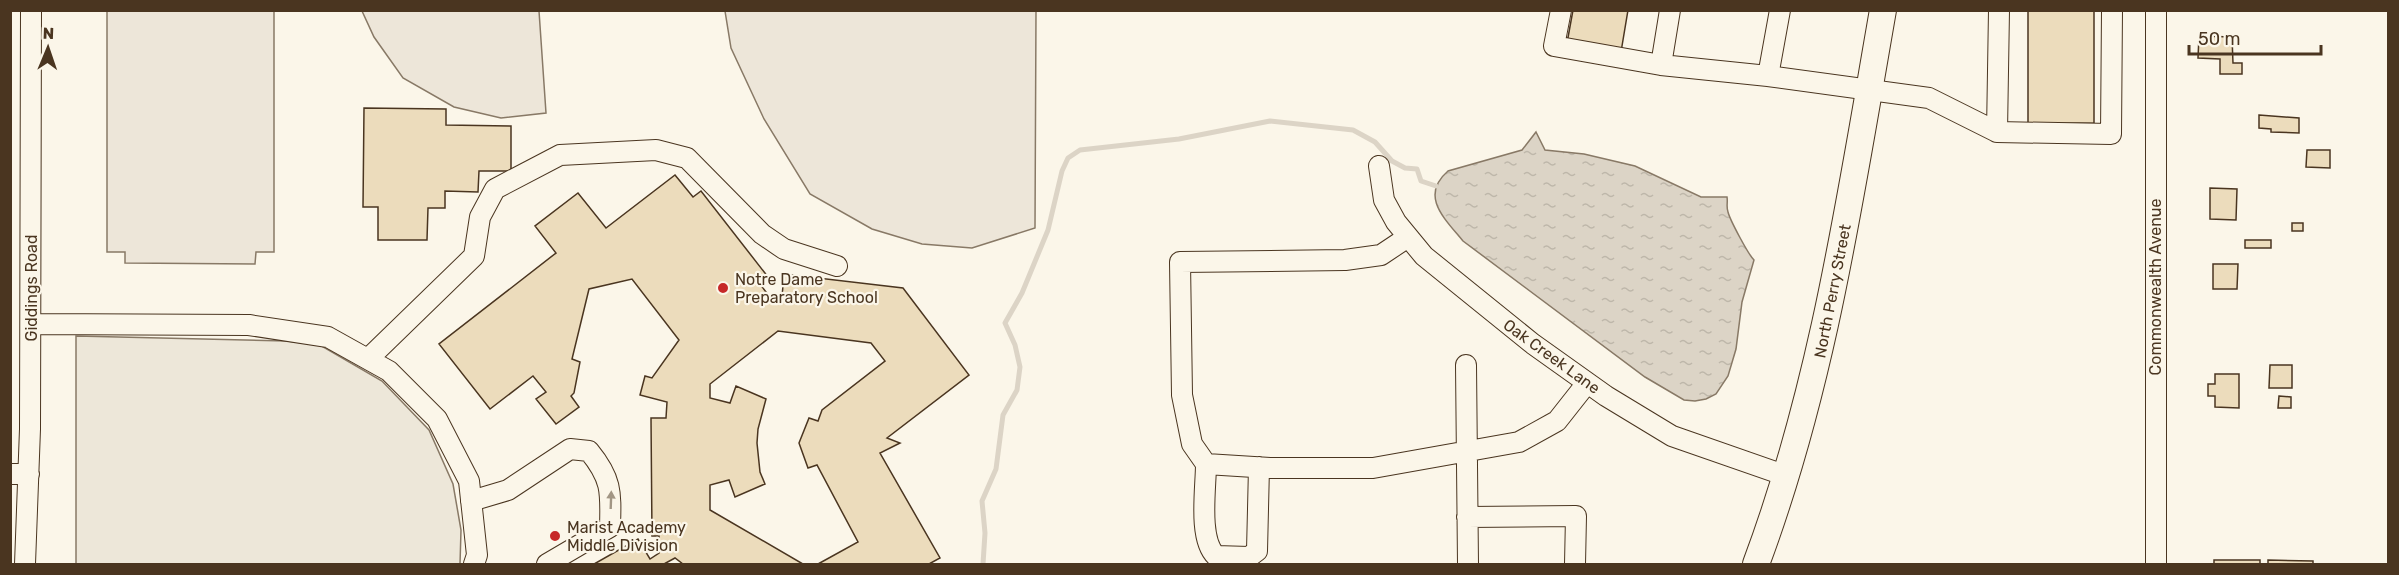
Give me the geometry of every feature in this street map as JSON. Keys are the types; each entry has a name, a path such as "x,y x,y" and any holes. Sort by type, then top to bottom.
{"main road":[{"name":"North Perry Street","path":"1756,564 1787,476 1826,328 1883,10"}],"street":[{"name":"Giddings Road","path":"25,564 20,474 31,324 31,10"},
{"path":"1561,10 1554,46 1661,65 1768,76 1929,98 1997,132 2111,134 2112,10"},
{"path":"1661,65 1670,10"},
{"path":"1768,76 1780,10"},
{"path":"1997,132 1999,10"},
{"name":"Commonwealth Avenue","path":"2156,10 2156,564"},
{"path":"368,359 474,256 480,217 495,189 560,155 656,150 687,159 762,234 784,249 837,266"},
{"name":"Oak Creek Lane","path":"1379,166 1384,200 1395,222 1424,256 1533,344 1587,383 1672,436 1787,476"},
{"path":"1259,467 1257,551 1249,557 1216,556 1211,551 1205,531 1206,464 1192,444 1182,395 1180,262 1345,260 1381,255 1408,237"},
{"path":"31,324 249,325 328,337 389,370 437,419 469,482 477,555 474,564"},
{"path":"1466,364 1468,564"},
{"path":"1206,464 1373,468 1421,461 1519,441 1557,421 1587,383"},
{"path":"471,501 508,490 570,449 589,451 604,469 612,489 610,527 547,564"},
{"path":"1467,517 1576,516 1575,564"}],"shaded area":[{"path":"107,11 274,11 274,252 256,252 255,264 125,263 125,252 107,252"},
{"path":"362,11 539,11 546,113 501,118 454,107 403,78 374,37"},
{"path":"725,11 1036,11 1035,228 972,248 922,244 872,229 810,194 764,119 731,48"},
{"path":"76,336 287,341 320,345 382,381 429,430 453,484 461,530 460,564 76,564"}],"water":[{"path":"1536,132 1545,150 1584,154 1635,166 1701,197 1727,197 1729,216 1754,260 1742,302 1736,349 1728,376 1716,394 1706,399 1684,400 1645,377 1463,241 1443,216 1435,198 1436,189 1448,171 1522,150"}],"building":[{"path":"1573,10 1628,10 1621,52 1567,43"},
{"path":"2028,10 2094,10 2094,123 2028,124"},
{"path":"2199,36 2232,37 2233,63 2242,63 2242,74 2220,74 2220,59 2198,58"},
{"path":"364,108 446,109 446,125 511,126 511,171 479,171 478,192 445,191 445,208 428,208 427,240 378,240 378,207 363,207"},
{"path":"2259,115 2299,118 2299,133 2271,132 2271,129 2259,128"},
{"path":"2307,150 2330,150 2330,168 2306,167"},
{"path":"675,175 693,197 701,191 768,277 760,284 769,296 782,297 784,274 903,288 969,375 887,438 900,443 880,453 940,558 929,564 818,564 858,542 817,465 808,468 799,443 809,418 818,421 822,410 885,361 871,343 778,331 710,384 710,398 730,403 736,386 766,399 758,429 757,443 760,472 765,484 735,497 729,480 710,485 710,510 803,564 683,564 675,558 664,564 594,564 638,539 650,559 659,553 659,536 652,536 651,418 666,418 667,402 640,395 645,376 652,378 679,340 632,279 589,289 572,359 580,362 574,393 571,396 579,407 556,424 536,399 546,392 533,376 490,409 439,344 556,253 535,226 578,193 606,228"},
{"path":"2210,188 2237,189 2236,220 2210,219"},
{"path":"2292,223 2303,223 2303,231 2292,231"},
{"path":"2245,240 2271,240 2271,248 2245,248"},
{"path":"2213,264 2238,264 2237,289 2213,289"},
{"path":"2270,365 2292,365 2292,388 2269,388"},
{"path":"2215,374 2239,374 2239,408 2215,407 2215,396 2208,396 2208,384 2215,384"},
{"path":"2279,396 2291,397 2291,408 2278,408"},
{"path":"2214,560 2260,560 2260,564 2214,564"},
{"path":"2268,560 2313,561 2313,564 2268,564"}],"waterway":[{"path":"983,564 985,533 982,501 996,469 1003,415 1017,390 1020,367 1015,345 1005,323 1022,293 1048,230 1062,171 1068,158 1080,150 1179,139 1270,121 1353,130 1375,142 1392,161 1405,168 1417,169 1421,181 1436,186"}],"place":[{"name":"Notre Dame Preparatory School","path":"723,288"},
{"name":"Marist Academy Middle Division","path":"555,536"}]}
